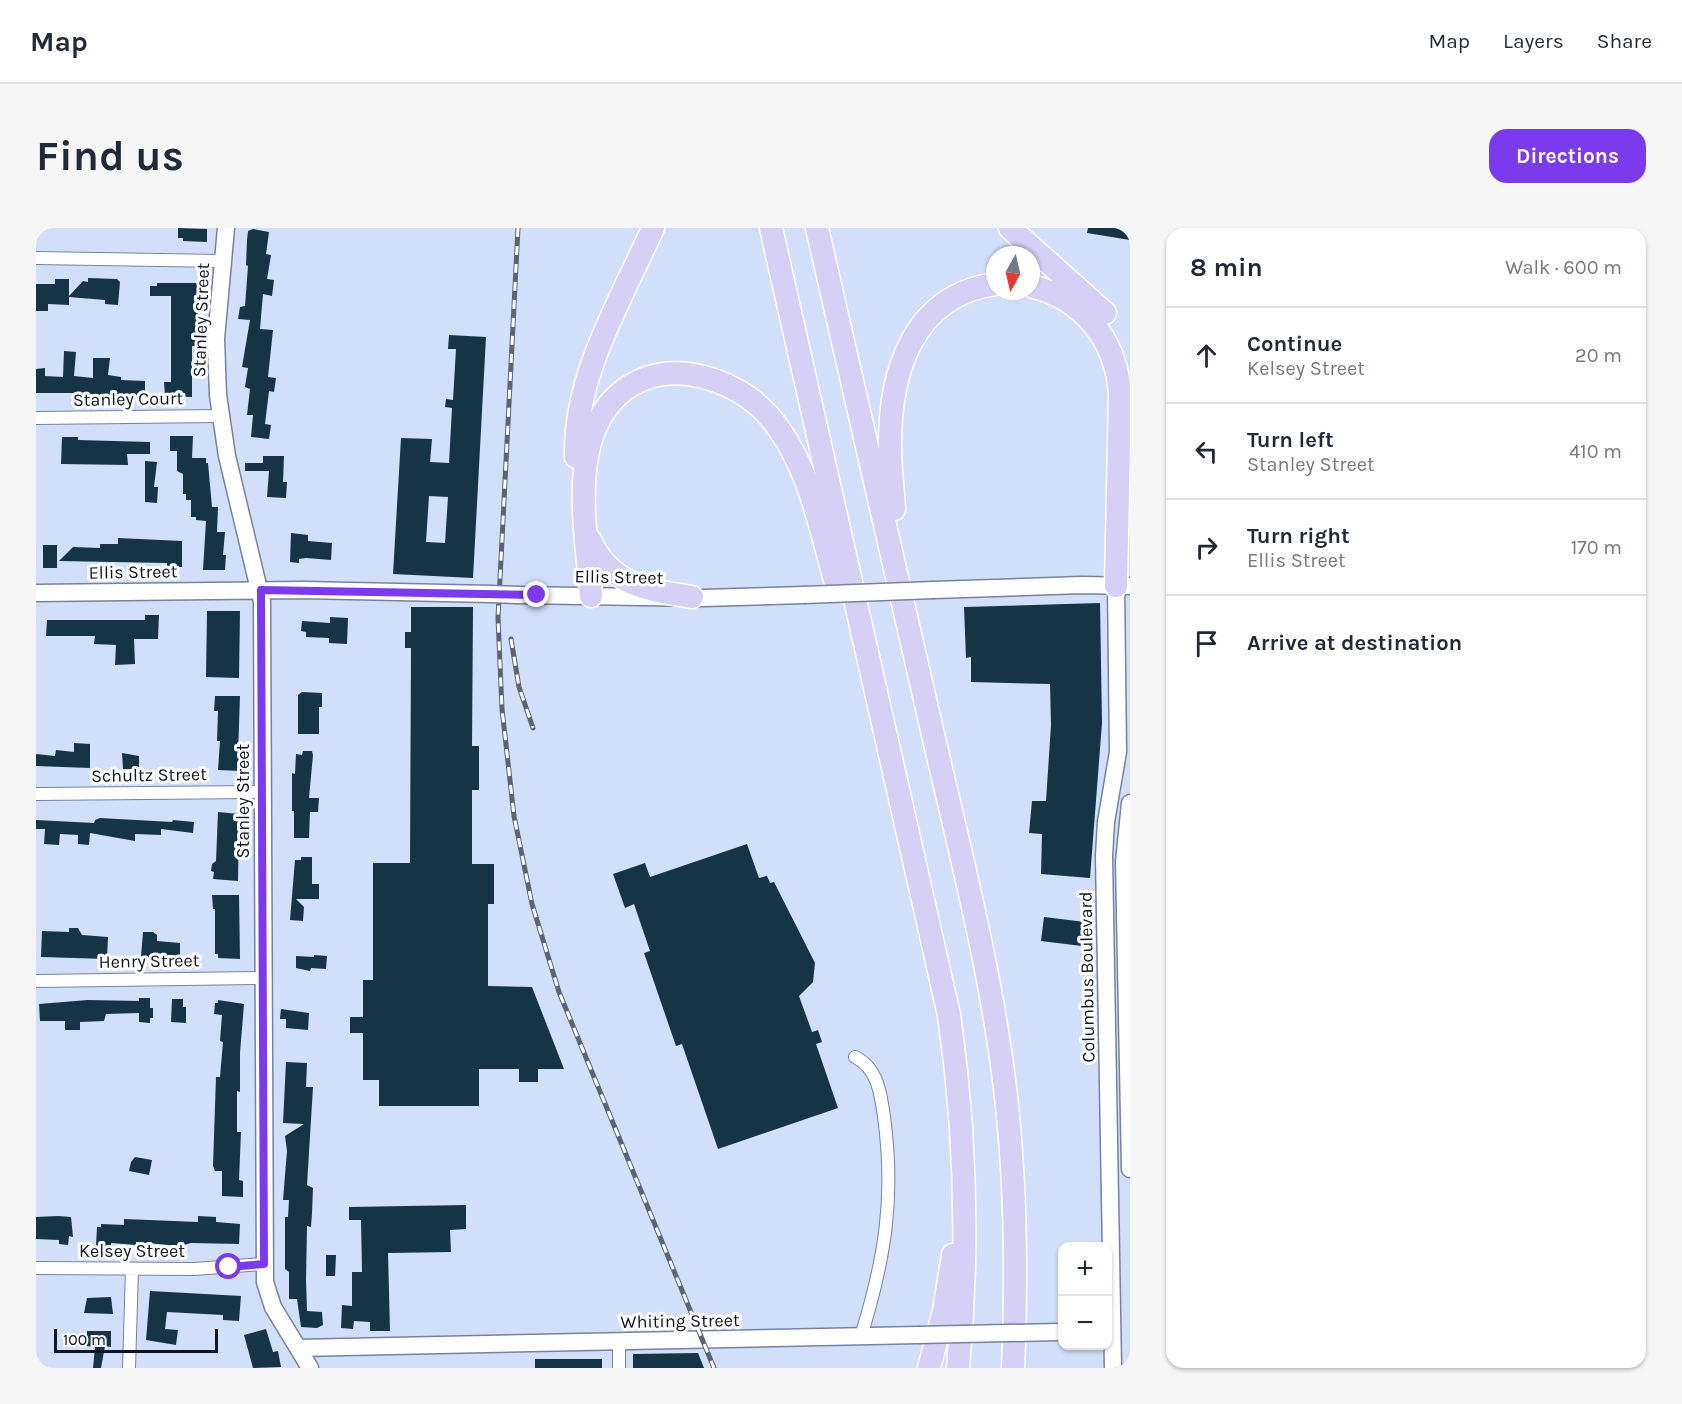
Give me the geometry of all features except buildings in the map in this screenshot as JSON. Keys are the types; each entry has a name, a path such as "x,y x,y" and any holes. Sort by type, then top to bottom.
{"highway":[{"path":"583,475 577,463 576,449 585,387 653,228"},
{"path":"771,228 875,693 945,989 959,1097 965,1186 965,1267 958,1368"},
{"path":"817,228 983,956 999,1042 1010,1133 1014,1210 1013,1368"},
{"path":"1010,228 1105,313 1117,329 1130,358"},
{"path":"894,561 890,428 895,389 904,357 919,327 936,309 966,291 986,286"},
{"path":"1040,289 1060,296 1082,311 1104,337 1116,365 1120,394 1123,586"},
{"path":"591,596 583,475 591,436 602,414 621,393 644,379 665,374 695,375 723,384 752,399 778,426 801,469 856,655 875,693"},
{"path":"587,533 601,560 621,579 656,591 692,597"},
{"path":"928,1368 944,1311 965,1186"}],"street":[{"name":"Stanley Street","path":"226,228 216,339 220,416 231,478 261,590 264,1264 270,1300 310,1368"},
{"path":"36,258 222,261"},
{"name":"Stanley Court","path":"36,418 220,416"},
{"name":"Ellis Street","path":"36,593 261,590 692,597 1123,586"},
{"name":"Columbus Boulevard","path":"1113,1368 1117,1331 1105,833 1118,752 1123,586"},
{"name":"Schultz Street","path":"36,794 262,792"},
{"path":"1130,803 1124,840 1130,1168"},
{"path":"1105,906 1125,905"},
{"name":"Henry Street","path":"36,981 262,978"},
{"path":"855,1057 870,1070 879,1089 890,1181 888,1226 883,1260 861,1336"},
{"name":"Kelsey Street","path":"36,1268 194,1269 264,1264"},
{"path":"129,1368 132,1269"},
{"name":"Whiting Street","path":"298,1348 1058,1331"},
{"path":"619,1368 620,1342"}],"railway":[{"path":"518,228 498,618 502,709 514,816 532,904 559,992 714,1368"},
{"path":"511,639 519,687 533,728"}],"route":[{"path":"229,1267 264,1264 263,622 261,590 537,595"}]}
